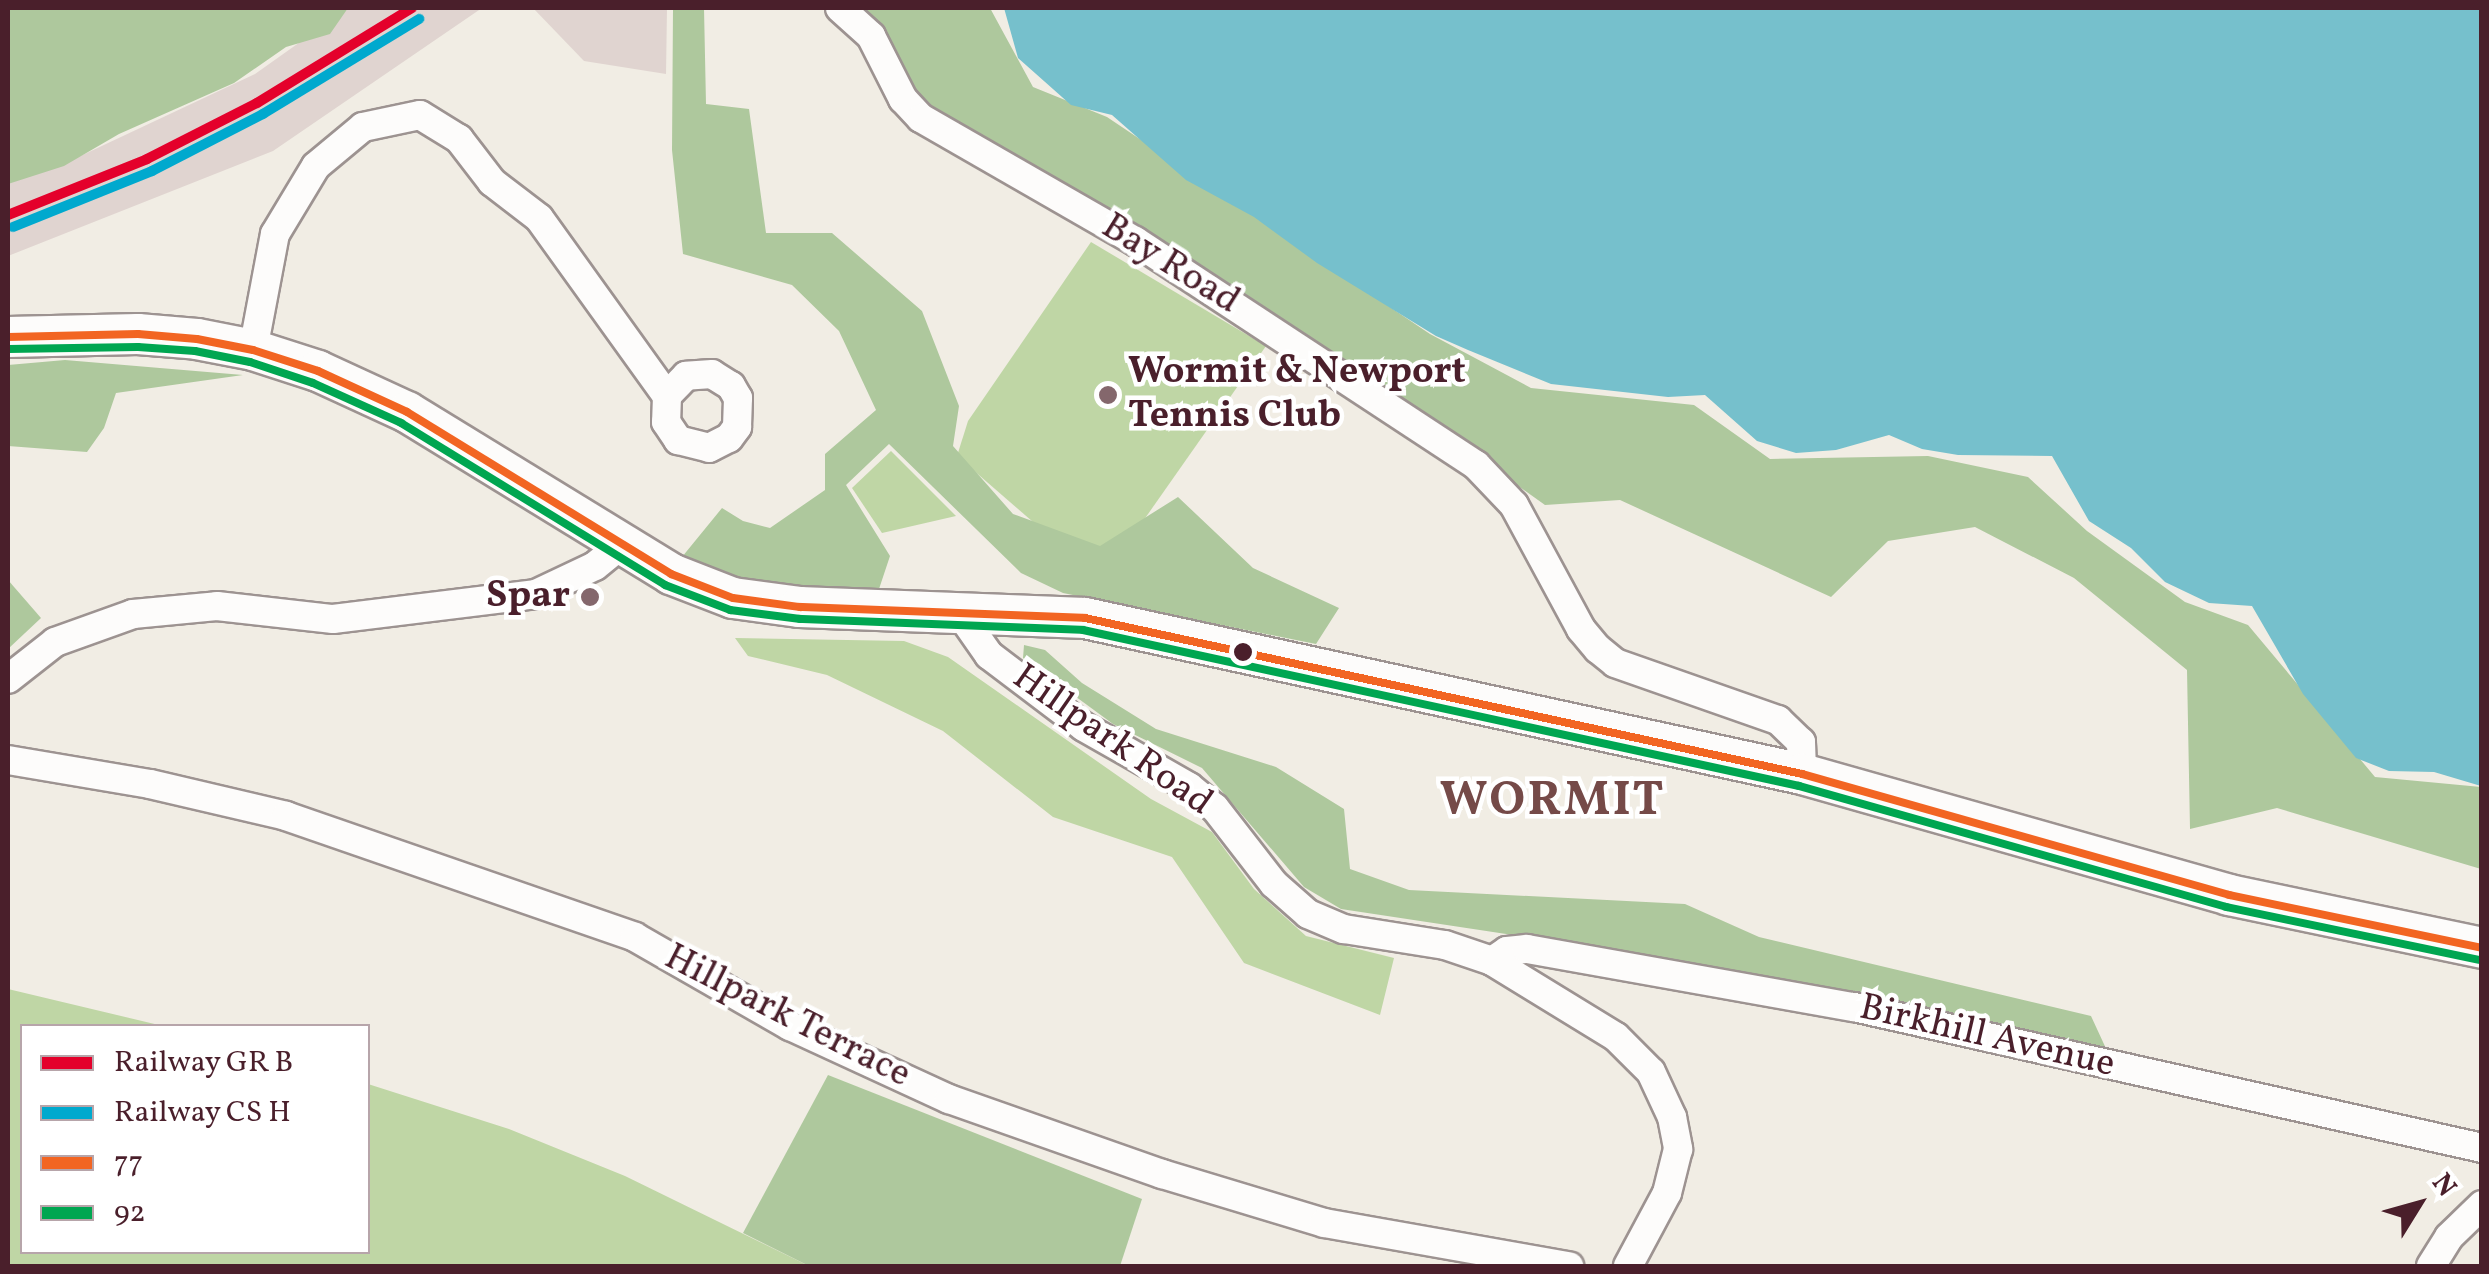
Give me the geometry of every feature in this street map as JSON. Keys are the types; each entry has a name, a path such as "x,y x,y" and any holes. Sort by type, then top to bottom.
{"main road":[{"path":"8,337 138,334 253,350 318,372 408,412 671,574 733,598 800,608 1085,618 1802,774 2229,895 2482,948"}],"street":[{"name":"Bay Road","path":"840,8 871,36 903,99 921,118 1135,241 1476,465 1514,505 1581,629 1598,649 1615,663 1778,720 1800,742 1802,774"},
{"path":"253,350 275,234 316,166 363,127 420,116 459,139 492,182 539,218 667,396"},
{"path":"8,678 55,642 133,614 217,606 334,618 536,594 595,566 622,544"},
{"name":"Hillpark Road","path":"962,615 989,655 1084,727 1189,787 1214,808 1274,884 1308,914 1344,928 1445,945 1492,961 1616,1037 1650,1072 1672,1116 1678,1150 1667,1194 1628,1266"},
{"name":"Hillpark Terrace","path":"8,760 150,784 286,816 634,937 790,1026 949,1099 1162,1174 1324,1224 1569,1266"},
{"name":"Birkhill Avenue","path":"1492,961 1507,951 1527,949 1854,1007 2482,1148"},
{"path":"2431,1266 2449,1238 2482,1205"}],"shaded area":[{"path":"348,8 482,8 273,151 8,256 8,182 57,167 255,74"},
{"path":"533,8 667,8 666,74 584,61"}],"green space":[{"path":"8,8 348,8 330,34 286,47 234,83 119,134 64,166 8,184"},
{"path":"673,8 704,8 706,104 749,109 766,233 832,233 922,311 959,406 953,446 1013,514 1100,546 1178,497 1253,568 1339,608 1316,644 1063,593 1021,573 889,444 846,485 890,556 879,589 748,586 682,557 722,508 743,521 770,528 825,490 825,454 876,410 839,331 792,285 683,254 672,150"},
{"path":"857,8 990,8 1033,87 1107,117 1430,334 1531,388 1694,405 1770,459 1928,456 2028,477 2087,531 2185,602 2248,625 2375,777 2481,787 2481,869 2277,808 2190,829 2187,670 2074,578 1975,527 1888,541 1831,597 1620,500 1545,505 1369,380 942,119 916,97 882,27"},
{"name":"Wormit & Newport Tennis Club","path":"1091,242 1266,346 1101,581 957,456 968,421"},
{"path":"65,360 243,375 116,393 104,428 87,452 8,446 8,365"},
{"path":"891,451 956,516 882,533 852,488"},
{"path":"8,580 41,618 8,649"},
{"path":"735,638 904,641 948,657 1151,799 1212,832 1254,889 1306,936 1394,958 1380,1015 1244,963 1172,857 1053,817 943,731 827,675 748,656"},
{"path":"1024,645 1045,650 1082,683 1156,729 1276,767 1344,809 1350,869 1409,890 1685,904 1759,937 2091,1016 2109,1055 1652,956 1341,909 1304,887 1202,768 1113,724 1023,658"},
{"path":"8,989 155,1024 20,1024 20,1254 370,1254 370,1085 509,1129 625,1176 809,1266 8,1266"},
{"path":"828,1075 1142,1199 1120,1266 809,1266 743,1233"}],"water":[{"path":"1004,8 2481,8 2481,786 2434,772 2389,771 2356,758 2303,694 2252,606 2209,603 2165,582 2131,548 2089,521 2052,456 1958,455 1922,449 1889,435 1836,450 1796,453 1757,441 1705,395 1668,397 1551,384 1468,350 1436,336 1317,263 1254,217 1186,180 1112,115 1071,105 1018,58"}],"transit line":[{"path":"8,215 147,159 257,103 412,8"},
{"path":"13,227 152,171 263,114 419,19"},
{"name":"77","path":"8,337 138,334 197,339 253,350 318,371 407,412 671,574 733,598 800,607 1085,618 1802,774 2229,895 2482,948"},
{"name":"92","path":"8,349 138,347 195,351 250,362 313,383 401,423 665,585 730,610 800,619 1083,630 1799,786 2226,907 2479,960"}],"place":[{"name":"Wormit & Newport Tennis Club","path":"1108,395"},
{"name":"Spar","path":"590,597"}],"district":[{"name":"WORMIT","path":"1553,802"}]}
